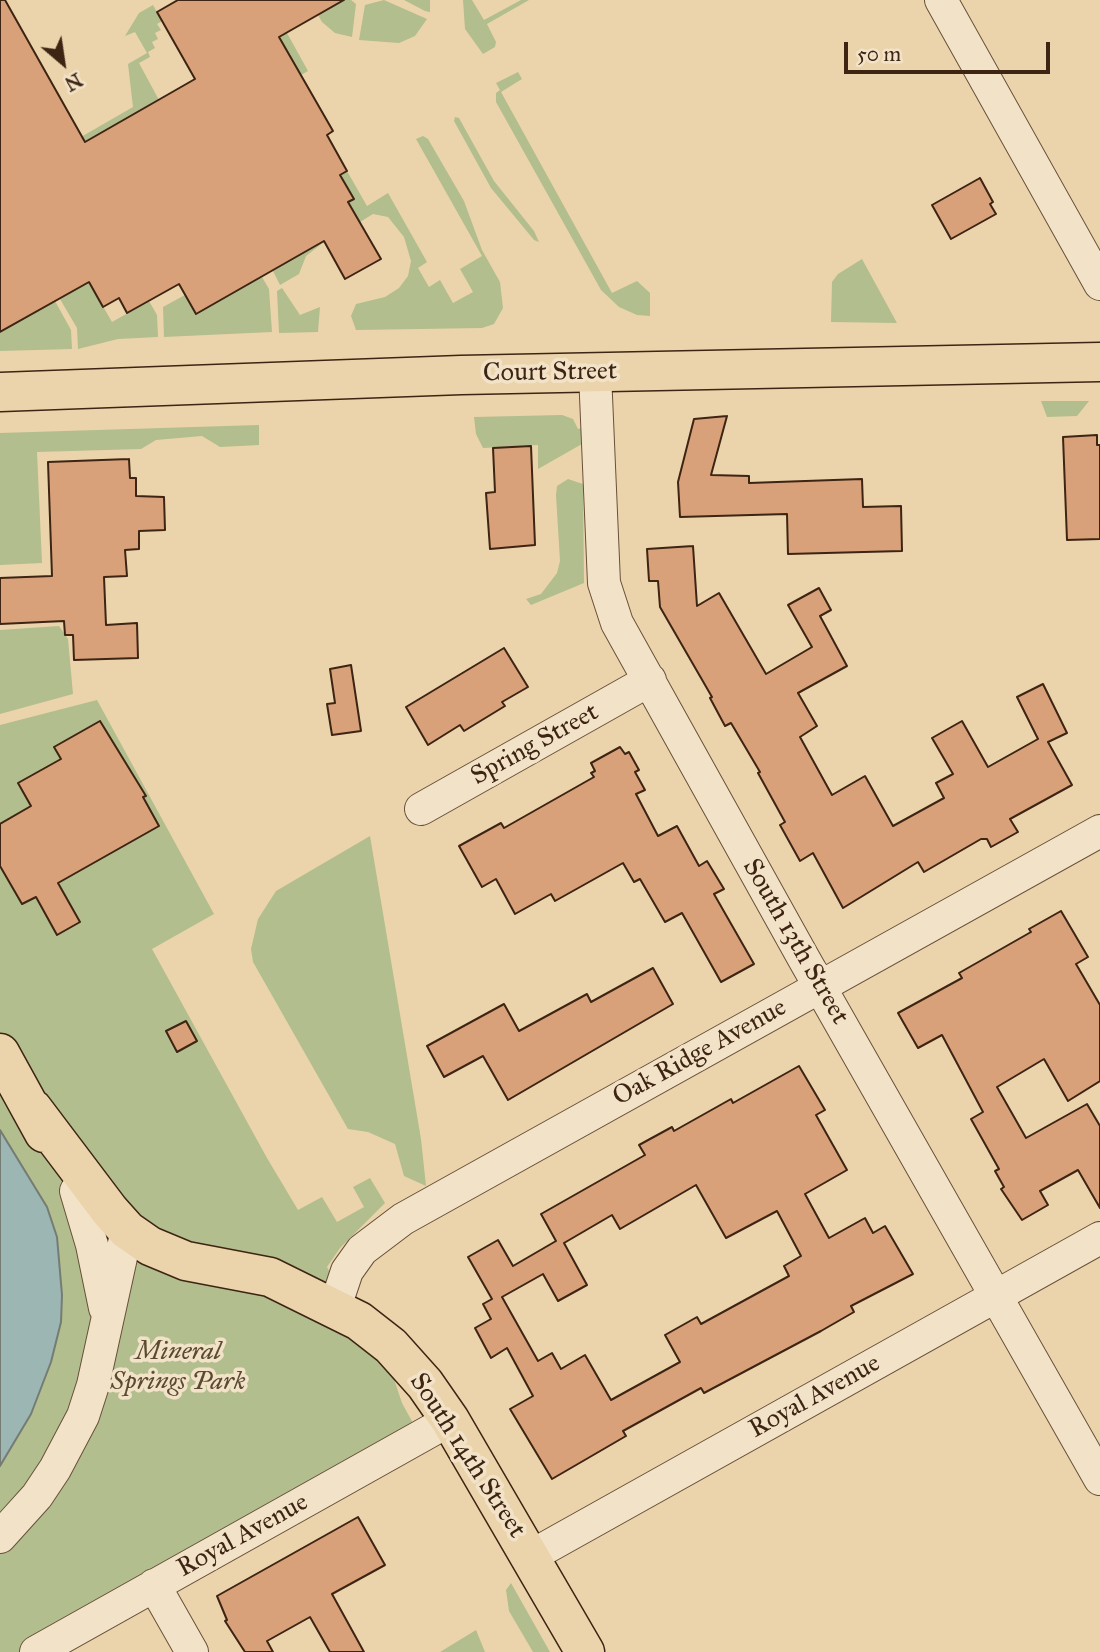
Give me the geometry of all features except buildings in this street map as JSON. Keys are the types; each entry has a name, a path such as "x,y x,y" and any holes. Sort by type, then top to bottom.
{"main road":[{"name":"Court Street","path":"0,392 461,375 1100,362"},
{"name":"South 14th Street","path":"0,1053 76,1191 125,1240"},
{"name":"South 14th Street","path":"33,1109 60,1140 140,1261 270,1293 323,1302 359,1321 391,1346 425,1384 450,1420 585,1652"}],"street":[{"path":"941,0 1100,284"},
{"name":"South 13th Street","path":"595,373 604,583 617,623 819,986 1100,1479"},
{"name":"Spring Street","path":"421,809 650,680"},
{"name":"Oak Ridge Avenue","path":"323,1302 362,1250 403,1219 1100,831"},
{"path":"76,1191 99,1275 106,1326"},
{"name":"Royal Avenue","path":"531,1556 1100,1238"},
{"path":"0,1537 43,1487 78,1426 93,1385 125,1240"},
{"name":"Royal Avenue","path":"36,1652 450,1420"},
{"path":"154,1585 192,1652"}],"green space":[{"path":"324,0 351,0 356,4 352,37 335,33 322,22 318,15 329,8"},
{"path":"384,0 427,19 415,36 399,43 359,40 365,5"},
{"path":"404,0 430,0 430,12 425,11"},
{"path":"463,0 472,0 484,20 521,0 529,0 487,24 496,42 495,47 483,54 465,29"},
{"path":"153,5 162,21 157,24 161,30 155,33 158,39 152,42 155,48 148,52 150,57 139,63 159,100 77,147 74,141 133,107 128,64 147,53 135,32 125,36 139,13"},
{"path":"287,33 308,71 294,79 298,70 279,37"},
{"path":"518,72 522,79 501,92 612,293 637,281 650,293 650,316 637,315 619,307 601,290 496,102 496,93 500,90 496,83"},
{"path":"455,117 459,118 494,181 534,231 539,242 534,240 491,188 454,121"},
{"path":"423,136 428,139 464,201 482,250 500,282 503,308 494,324 482,328 356,330 351,316 356,304 385,297 399,288 408,276 411,261 404,237 388,217 373,214 360,222 348,202 354,199 340,175 347,171 367,206 388,193 427,262 418,268 429,287 440,280 453,303 473,292 460,269 482,256 416,139"},
{"path":"317,229 324,242 306,256 299,274 280,285 273,271 299,255"},
{"path":"862,259 897,323 831,322 832,282 838,274"},
{"path":"262,277 269,289 272,332 164,337 163,307 185,295 196,313"},
{"path":"89,282 112,322 149,301 157,315 158,337 118,339 78,349 77,328 60,299"},
{"path":"282,288 300,315 320,307 318,332 279,333 277,291"},
{"path":"55,301 71,330 72,349 0,351 0,332"},
{"path":"1041,401 1089,401 1077,416 1047,417"},
{"path":"562,415 573,419 578,429 582,428 582,444 538,469 538,445 483,448 476,434 474,417"},
{"path":"259,425 259,445 220,447 202,436 156,440 141,449 37,452 42,563 0,565 0,433"},
{"path":"568,479 583,484 584,583 531,605 526,599 541,594 557,573 560,561 557,486"},
{"path":"59,626 68,639 73,694 0,714 0,630"},
{"name":"Mineral Springs Park","path":"97,700 214,914 152,949 267,1158 298,1210 322,1197 337,1222 364,1207 353,1187 370,1178 385,1203 340,1248 327,1267 377,1358 394,1379 402,1403 420,1436 34,1652 0,1652 0,725"},
{"path":"370,836 421,1139 426,1186 404,1176 395,1144 368,1132 348,1129 253,962 251,949 258,919 276,891"},
{"path":"511,1583 550,1652 533,1652 509,1611 506,1590"},
{"path":"476,1630 485,1652 440,1652"}],"water":[{"path":"0,1130 47,1207 57,1237 62,1295 61,1322 51,1362 31,1414 0,1466"}]}
